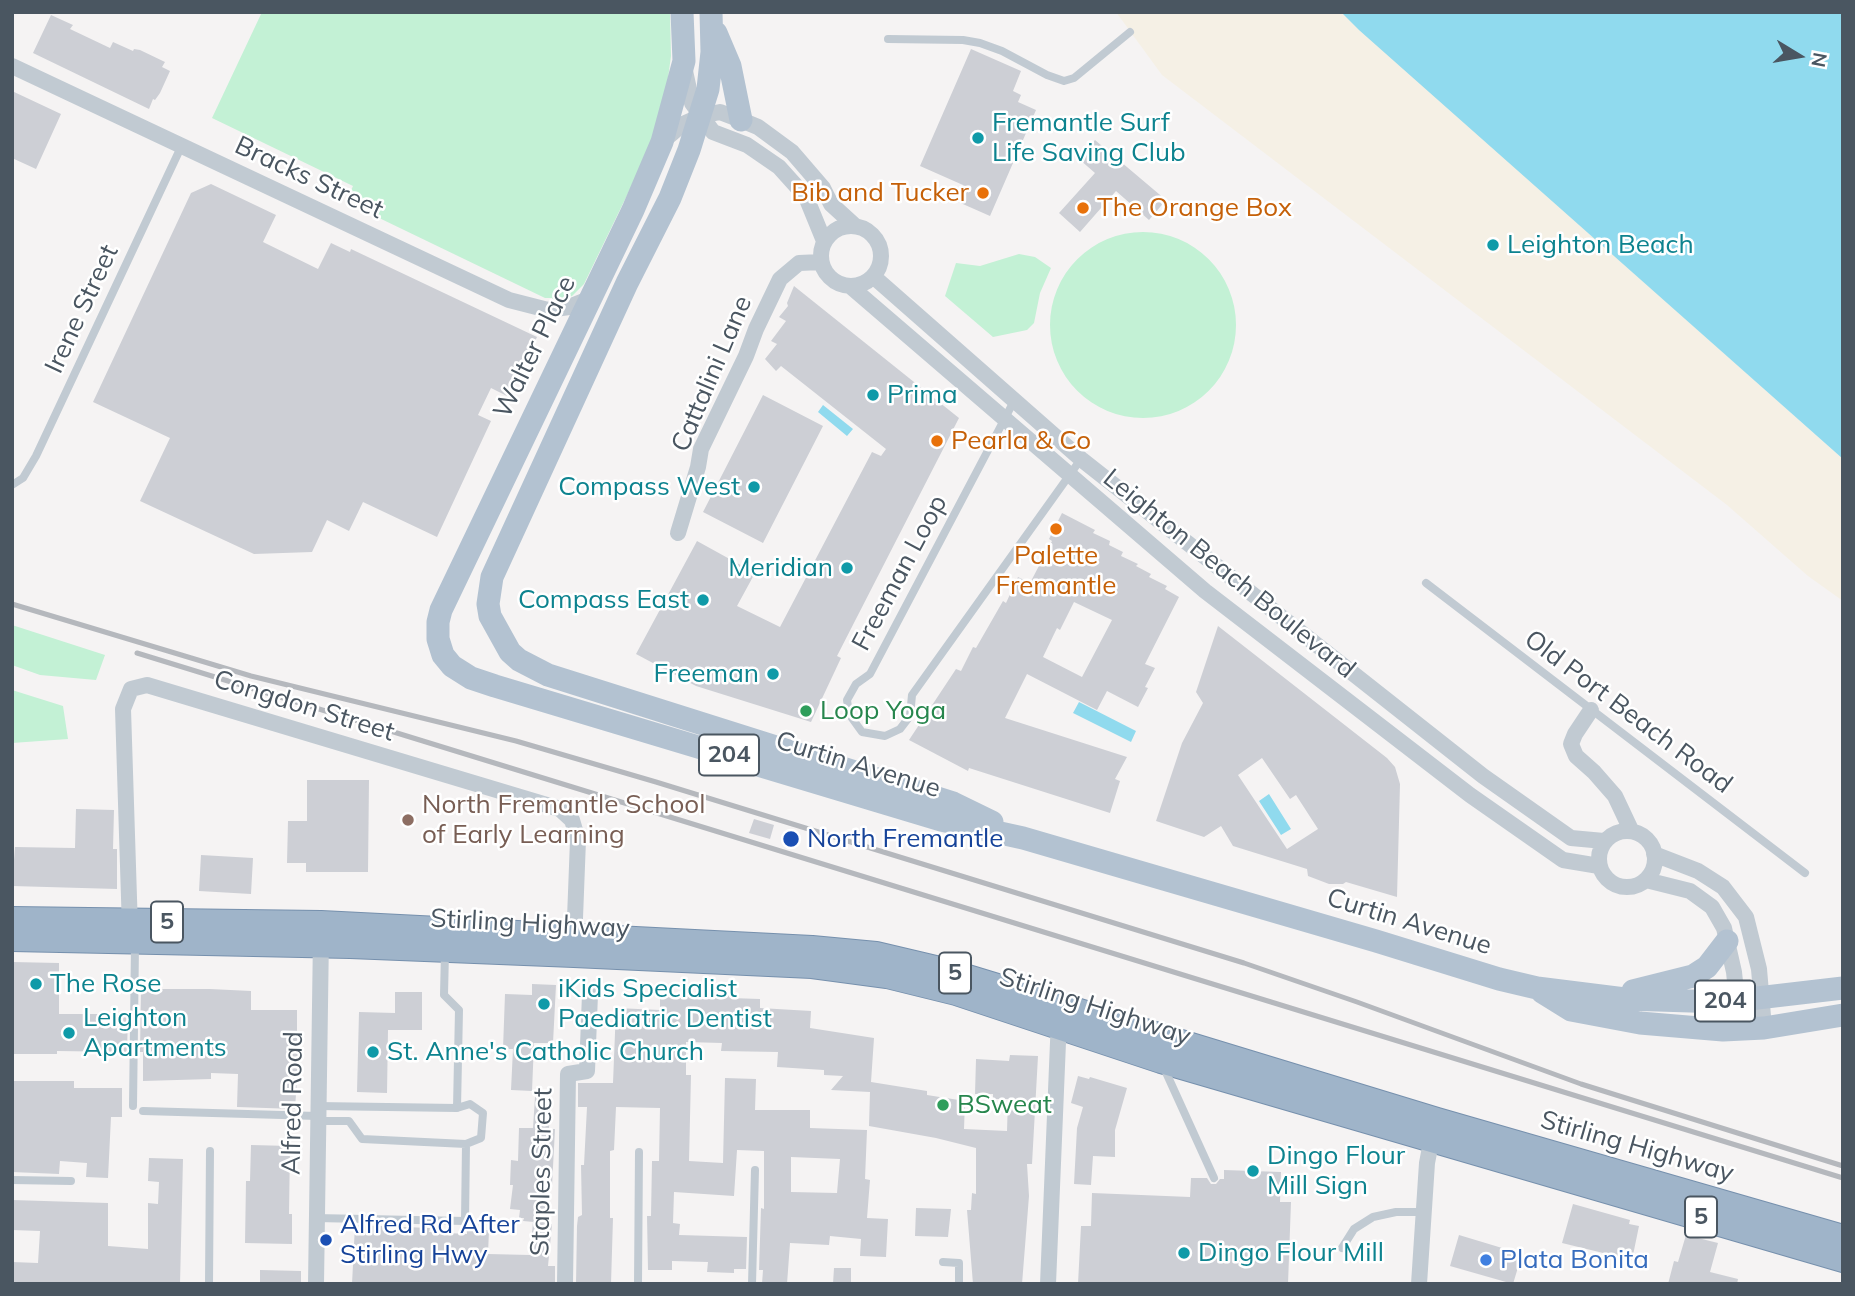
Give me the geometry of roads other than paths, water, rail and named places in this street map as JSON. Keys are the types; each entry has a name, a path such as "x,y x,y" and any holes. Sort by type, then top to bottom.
{"highway":[{"name":"Stirling Highway","path":"12,919 132,935"},
{"name":"Stirling Highway","path":"12,939 132,935 321,935 574,946 857,971 1059,1016 1434,1130 1843,1260"},
{"name":"Stirling Highway","path":"321,935 444,949 574,946"},
{"name":"Stirling Highway","path":"1434,1130 1843,1237"}],"main road":[{"name":"204","path":"682,12 684,61"},
{"name":"204","path":"701,116 710,73 712,18"},
{"path":"712,18 730,66 741,120"},
{"name":"Walter Place","path":"443,656 438,639 441,610 633,210 662,142 684,61"},
{"name":"Curtin Avenue","path":"701,116 670,198 627,284 492,577 488,604 494,624 510,652 519,660 548,675 953,803 1023,838"},
{"name":"Curtin Avenue","path":"443,656 452,666 471,678 495,686 941,820 1023,838 1499,979 1537,988 1606,997 1723,1002 1843,988"},
{"path":"1606,997 1693,976 1707,967 1727,942"},
{"name":"Curtin Avenue","path":"1537,988 1571,1010 1640,1023 1723,1030 1764,1028 1843,1015"}],"street":[{"path":"684,61 686,84 692,103 713,132 747,145 779,167 811,206 824,241"},
{"name":"Bracks Street","path":"12,66 509,300 548,310 569,307 590,299"},
{"path":"662,142 683,124 720,112 758,127 792,152 823,188 831,204 854,225"},
{"path":"854,225 869,230 879,243 882,253 879,269 874,277 862,284 850,286 832,280 821,262 820,252 824,241 832,231 841,226 854,225"},
{"name":"Cattalini Lane","path":"678,533 701,449 780,279 799,263 821,262"},
{"name":"Leighton Beach Boulevard","path":"874,277 1081,458 1483,776 1571,838 1604,841 1617,831 1632,830"},
{"name":"Leighton Beach Boulevard","path":"850,286 1205,590 1470,795 1563,860 1598,866 1605,878 1618,886 1632,887 1646,880 1690,891 1712,907 1724,929 1727,942 1740,1029"},
{"name":"Congdon Street","path":"132,935 123,709 131,689 147,685 560,808 572,820 578,840 574,946"},
{"path":"1591,710 1574,734 1572,744 1576,757 1594,772 1615,796 1632,830 1653,845 1653,871 1646,880"},
{"path":"1598,866 1599,851 1604,841"},
{"path":"1654,854 1698,871 1723,887 1746,917 1759,969 1764,1028"},
{"name":"Alfred Road","path":"316,1284 321,935"},
{"name":"Staples Street","path":"565,1284 568,1074 587,1071 590,993"},
{"path":"1048,1284 1059,1016"},
{"path":"1419,1284 1428,1149 1434,1130"}],"lane":[{"path":"888,39 963,40 980,43 1064,81 1074,78 1130,32"},
{"name":"Irene Street","path":"12,485 23,478 36,456 182,145"},
{"name":"Freeman Loop","path":"1015,400 870,674 856,684 847,700 849,715 862,732 885,736 900,729 910,716 912,695 1081,458"},
{"name":"Old Port Beach Road","path":"1426,583 1805,873"},
{"path":"1470,795 1483,776"},
{"path":"132,935 133,1106"},
{"path":"444,949 443,995 459,1010 457,1108"},
{"path":"1164,1050 1214,1178"},
{"path":"143,1111 317,1114 457,1108 470,1104 484,1113 481,1138 466,1144 362,1139 349,1121 317,1114"},
{"path":"316,1218 465,1221 466,1144"},
{"path":"209,1151 209,1284"},
{"path":"638,1284 639,1152"},
{"path":"752,1284 755,1170"},
{"path":"12,1180 71,1181"},
{"path":"1342,1248 1354,1229 1374,1217 1396,1212 1423,1212"},
{"path":"943,1262 959,1263 959,1284"}],"water":[{"path":"1341,12 1843,12 1843,459 1359,30"},
{"path":"823,405 853,429 847,436 818,412"},
{"path":"1079,702 1136,731 1131,742 1073,713"},
{"path":"1269,794 1291,829 1281,835 1259,801"}],"railway":[{"path":"12,604 251,676 516,741 656,782 1244,963 1581,1084 1843,1166"},
{"path":"137,653 1843,1178"}],"place":[{"name":"Fremantle Surf Life Saving Club","path":"978,138"},
{"name":"Bib and Tucker","path":"983,193"},
{"name":"The Orange Box","path":"1083,208"},
{"name":"Leighton Beach","path":"1493,245"},
{"name":"Prima","path":"873,395"},
{"name":"Pearla & Co","path":"937,441"},
{"name":"Compass West","path":"754,487"},
{"name":"Palette Fremantle","path":"1056,529"},
{"name":"Meridian","path":"847,568"},
{"name":"Compass East","path":"703,600"},
{"name":"Freeman","path":"773,674"},
{"name":"Loop Yoga","path":"806,711"},
{"name":"North Fremantle School of Early Learning","path":"408,820"},
{"name":"North Fremantle","path":"791,839"},
{"name":"The Rose","path":"36,984"},
{"name":"iKids Specialist Paediatric Dentist","path":"544,1004"},
{"name":"Leighton Apartments","path":"69,1033"},
{"name":"St. Anne's Catholic Church","path":"373,1052"},
{"name":"BSweat","path":"943,1105"},
{"name":"Dingo Flour Mill Sign","path":"1253,1171"},
{"name":"Alfred Rd After Stirling Hwy","path":"326,1240"},
{"name":"Dingo Flour Mill","path":"1184,1253"},
{"name":"Plata Bonita","path":"1486,1260"}]}
